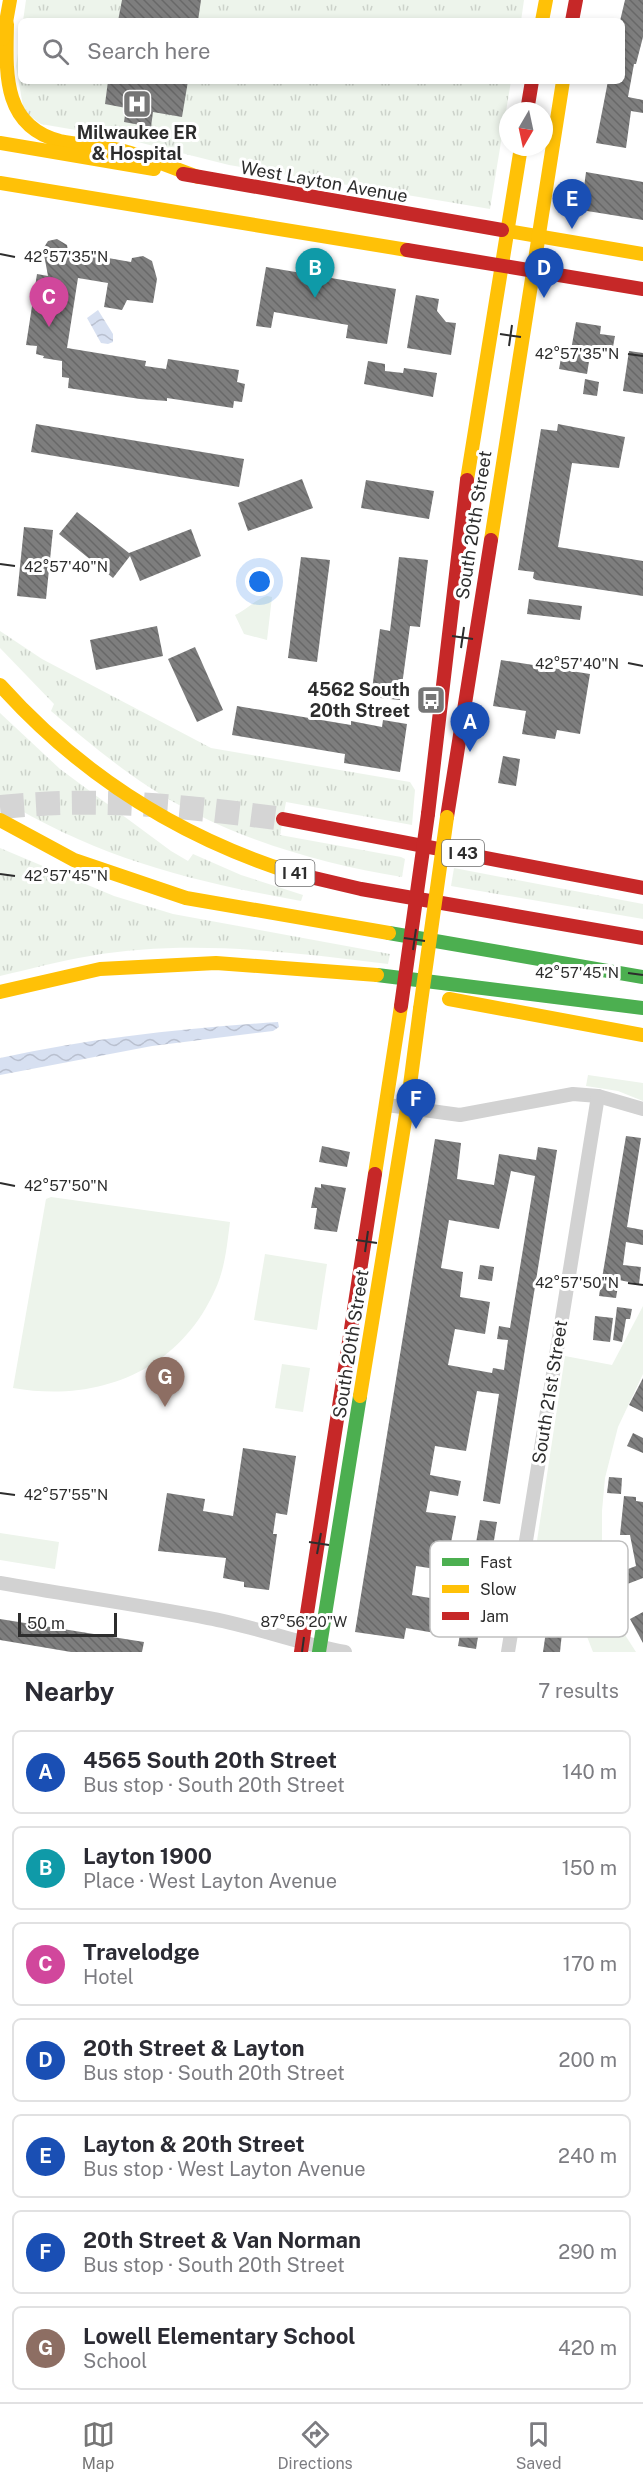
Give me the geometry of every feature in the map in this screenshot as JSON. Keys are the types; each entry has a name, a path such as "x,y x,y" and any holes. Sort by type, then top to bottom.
{"main road":[{"path":"0,55 10,0"},
{"path":"543,18 546,0"},
{"path":"573,18 576,0"},
{"path":"7,24 7,88 14,107 23,121 38,134 51,139 121,151 198,177"},
{"path":"528,102 532,84"},
{"name":"South 20th Street","path":"319,1650 407,1108 447,817 563,84"},
{"name":"West Layton Avenue","path":"0,143 643,254"},
{"name":"South 20th Street","path":"302,1647 387,1105 428,814 469,467 520,156"},
{"path":"0,183 643,289"},
{"name":"I 41","path":"0,685 58,744 113,787 212,842 258,861 342,886 643,938"},
{"path":"440,714 463,717"},
{"name":"I 43","path":"283,819 643,888"},
{"path":"0,820 74,860 186,898 643,977"},
{"path":"0,992 100,969 216,963 379,975 643,1008"},
{"path":"336,972 379,986 643,1035"}],"street":[{"path":"387,1105 460,1116 559,1095 598,1096 643,1109"},
{"name":"South 21st Street","path":"526,1541 598,1096"},
{"path":"0,1584 209,1618 302,1647 345,1652"},
{"name":"South 21st Street","path":"508,1652 510,1637"}],"green space":[{"path":"26,0 524,0 521,18 23,18"},
{"path":"18,54 18,78 16,66"},
{"path":"19,84 511,84 508,102 499,102 499,154 490,209 229,165 122,138 41,124 24,112"},
{"path":"267,596 272,597 267,640 244,634 235,615"},
{"path":"0,631 42,659 211,748 410,782 415,790 412,825 286,802 280,835 401,857 405,859 402,877 336,864 271,845 208,820 149,787 111,760 51,711 54,704 0,648"},
{"path":"0,713 60,769 171,851 188,861 193,854 241,875 303,895 301,901 221,885 109,852 72,837 0,798"},
{"path":"0,848 114,896 173,914 390,954 388,964 239,949 164,948 90,956 0,976"},
{"path":"454,868 643,904 643,919 451,886"},
{"path":"588,1075 643,1083 643,1101 618,1091 586,1086"},
{"path":"51,1197 230,1222 225,1257 215,1290 199,1318 180,1342 158,1361 132,1375 105,1385 75,1390 45,1391 13,1388 46,1199"},
{"path":"265,1254 327,1264 317,1330 254,1320"},
{"path":"643,1306 643,1374 618,1427 605,1478 602,1541 537,1541 565,1356 612,1365"},
{"path":"282,1364 310,1368 303,1412 275,1408"},
{"path":"0,1533 59,1542 55,1569 0,1560"},
{"path":"587,1637 626,1637 636,1652 593,1652"}],"water":[{"path":"98,310 113,334 113,342 108,344 101,343 87,318"},
{"path":"278,1022 279,1027 273,1031 152,1046 0,1075 0,1058 34,1051 138,1035"}],"building":[{"path":"122,0 201,0 198,18 119,18"},
{"path":"625,0 643,0 643,37 636,64 634,64 628,97 643,100 643,113 631,111 626,148 596,143 607,84 625,84 625,18 621,18"},
{"path":"108,84 188,84 182,117 153,112 151,127 124,122 126,108 105,104"},
{"path":"586,172 643,182 643,220 581,210"},
{"path":"57,239 67,245 68,251 131,262 132,258 143,256 152,261 157,279 153,303 127,300 122,310 104,307 108,283 78,278 67,348 146,361 145,366 166,369 168,359 239,370 237,382 245,384 242,402 234,401 233,408 167,398 167,401 140,399 68,388 69,378 62,377 62,361 43,358 44,356 36,354 37,346 26,345 37,274 48,276 43,249 48,241"},
{"path":"266,267 396,289 387,344 346,338 348,325 274,312 271,328 256,326"},
{"path":"416,295 439,299 437,311 446,322 456,323 451,355 407,348"},
{"path":"576,322 601,326 600,334 615,336 612,352 591,349 587,374 559,369 563,348 571,350"},
{"path":"629,351 643,353 643,394 623,391"},
{"path":"368,361 385,364 385,371 403,373 404,368 437,373 433,397 364,384"},
{"path":"585,379 599,382 597,396 583,394"},
{"path":"36,424 244,459 239,487 31,452"},
{"path":"558,424 625,437 619,468 572,463 558,547 643,561 643,596 536,580 533,578 534,572 518,570 541,429 557,431"},
{"path":"302,479 313,508 248,531 238,503"},
{"path":"366,480 434,491 429,519 361,508"},
{"path":"77,512 129,553 191,529 201,556 140,581 130,556 113,578 59,534"},
{"path":"24,527 53,530 46,599 17,596"},
{"path":"301,557 330,560 317,662 288,658"},
{"path":"399,557 428,560 420,627 410,626 400,700 371,697 380,629 390,631"},
{"path":"529,599 582,606 580,620 527,614"},
{"path":"157,626 163,656 96,670 90,640"},
{"path":"195,647 223,710 197,722 168,659"},
{"path":"501,660 590,674 580,734 557,730 555,739 522,734 526,711 493,706"},
{"path":"237,706 351,725 351,721 382,727 383,720 407,724 400,772 344,763 345,754 232,735"},
{"path":"503,756 520,759 516,786 498,783"},
{"path":"626,1136 641,1138 627,1227 643,1230 643,1245 626,1242 623,1265 641,1267 639,1284 619,1280 616,1298 599,1296"},
{"path":"435,1139 461,1143 457,1179 494,1185 499,1154 536,1160 538,1147 557,1150 500,1504 483,1501 499,1394 477,1391 466,1451 435,1446 430,1475 461,1481 458,1496 430,1491 426,1512 456,1516 451,1541 430,1541 430,1568 416,1566 412,1595 430,1598 430,1632 406,1628 404,1639 355,1632","holes":["511,1171 535,1176 510,1328 499,1326 497,1339 508,1340 504,1370 493,1368 492,1373 448,1365 455,1329 485,1334 490,1302 460,1297 463,1272 441,1268 449,1220 499,1229"]},
{"path":"322,1146 350,1152 347,1167 319,1162"},
{"path":"321,1184 346,1188 337,1232 314,1229 317,1208 311,1208 315,1187 321,1188"},
{"path":"480,1265 494,1267 492,1281 478,1279"},
{"path":"617,1307 632,1309 630,1319 626,1319 622,1342 613,1340"},
{"path":"595,1316 613,1318 610,1342 593,1340"},
{"path":"643,1378 643,1412 629,1405"},
{"path":"633,1433 643,1438 643,1453 627,1446"},
{"path":"243,1448 296,1456 287,1515 276,1513 273,1534 277,1534 269,1590 244,1587 244,1582 223,1578 226,1558 158,1551 167,1493 205,1499 203,1511 233,1516"},
{"path":"609,1477 622,1478 621,1494 607,1493"},
{"path":"624,1496 636,1497 636,1501 643,1502 643,1578 628,1584 628,1569 636,1566 630,1535 620,1535"},
{"path":"480,1520 497,1522 494,1541 476,1541"},
{"path":"643,1612 643,1643 630,1619"},
{"path":"0,1619 144,1642 142,1652 71,1652 0,1640"},
{"path":"460,1637 478,1637 476,1649 458,1646"},
{"path":"545,1637 562,1637 560,1652 543,1652"}],"tunnel":[{"path":"0,807 72,803 142,804 283,819"}],"traffic: fast":[{"path":"389,933 643,977"},
{"path":"377,975 643,1008"},
{"path":"319,1652 360,1396"}],"traffic: slow":[{"path":"3,39 10,0"},
{"path":"543,18 546,0"},
{"path":"7,24 8,79 11,95 17,110 27,123 41,134 60,141 130,153 198,177"},
{"path":"491,540 563,84"},
{"path":"0,143 154,169"},
{"path":"467,480 520,156"},
{"path":"0,183 407,250"},
{"path":"502,230 643,254"},
{"path":"0,685 64,747 134,799 210,841 293,873"},
{"path":"420,1009 447,817"},
{"path":"0,820 74,860 186,898 389,933"},
{"path":"0,992 100,969 216,963 377,975"},
{"path":"449,999 643,1035"},
{"path":"375,1174 401,1006"},
{"path":"360,1396 407,1108 420,1009"}],"traffic: jam":[{"path":"573,18 576,0"},
{"path":"528,102 532,84"},
{"path":"183,174 502,230"},
{"path":"407,250 643,289"},
{"path":"428,814 467,480"},
{"path":"447,817 491,540"},
{"path":"401,1006 428,814"},
{"path":"283,819 643,888"},
{"path":"293,873 361,889 643,938"},
{"path":"301,1652 375,1174"}],"place":[{"name":"Milwaukee ER & Hospital","path":"137,104"},
{"name":"Layton & 20th Street","path":"572,229"},
{"name":"Layton 1900","path":"315,298"},
{"name":"20th Street & Layton","path":"544,298"},
{"name":"Travelodge","path":"49,327"},
{"name":"4562 South 20th Street","path":"431,700"},
{"name":"4565 South 20th Street","path":"470,752"},
{"name":"20th Street & Van Norman","path":"416,1129"},
{"name":"Lowell Elementary School","path":"165,1407"}]}
